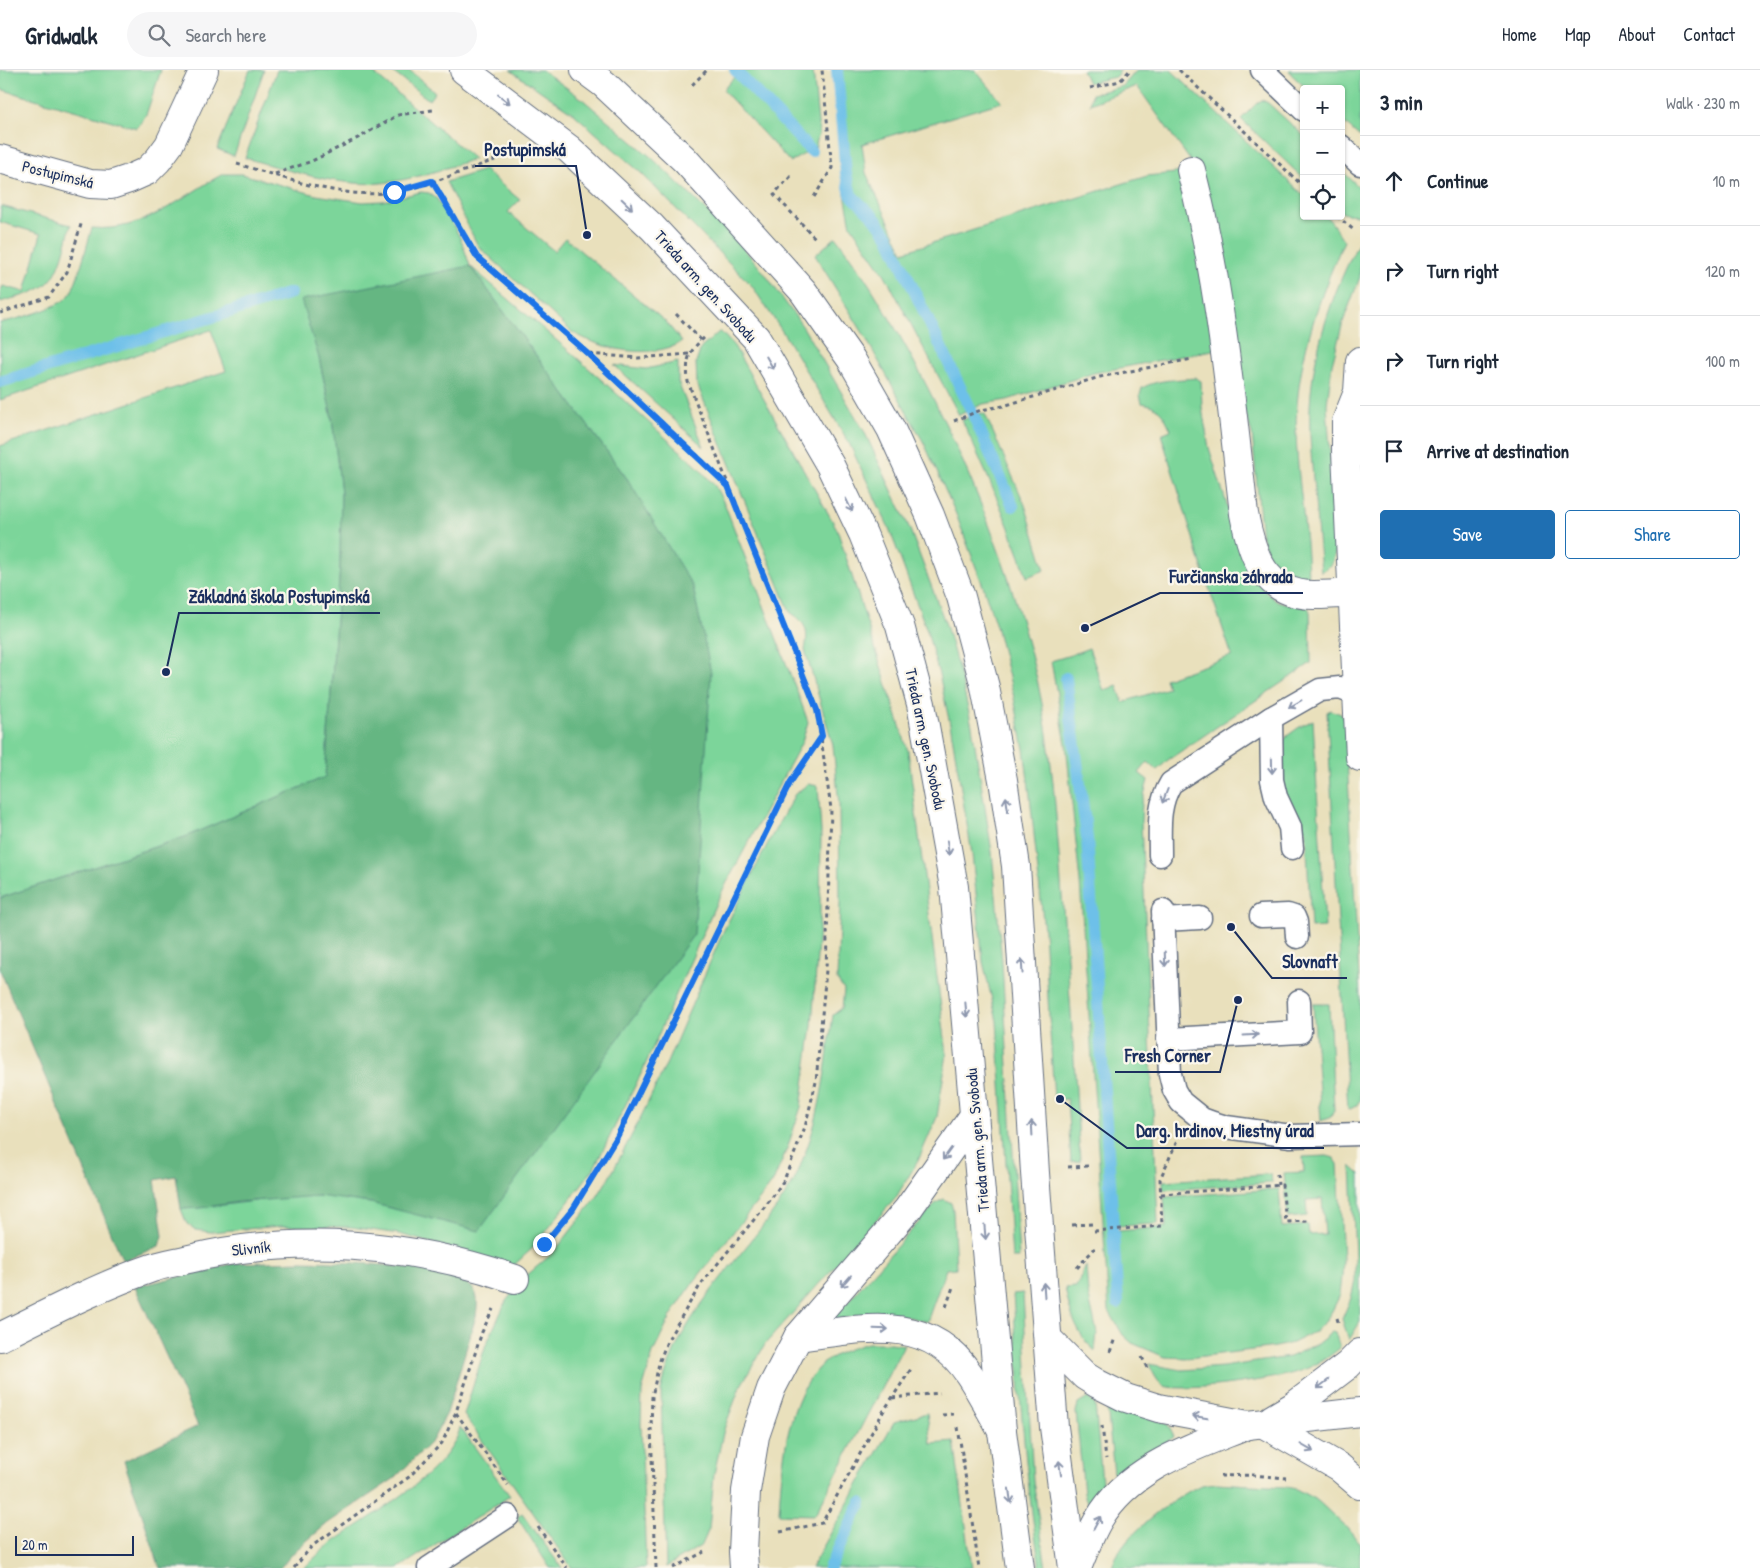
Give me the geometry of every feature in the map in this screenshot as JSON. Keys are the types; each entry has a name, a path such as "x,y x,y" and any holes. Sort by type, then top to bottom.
{"street":[{"name":"Postupimská","path":"0,160 90,184 111,185 129,179 147,171 169,145 204,70"},
{"name":"Trieda arm. gen. Svobodu","path":"464,70 569,149 652,227 756,338 830,465 863,534 900,626 921,704 954,887 1002,1431 1020,1568"},
{"path":"585,70 604,84 685,160 803,291 814,306 851,359 891,430 930,515 962,597 985,686 1004,780 1016,866 1035,1173 1054,1427 1073,1568"},
{"path":"1191,170 1207,239 1225,354 1244,514 1249,538 1257,561 1267,576 1283,589 1313,595 1352,593"},
{"path":"1360,361 1359,395 1346,422 1352,593 1359,695 1360,756"},
{"path":"739,1563 746,1491 755,1436 771,1389 798,1337 908,1209 975,1114"},
{"name":"Slivník","path":"0,1337 93,1291 154,1267 222,1251 288,1244 346,1245 393,1250 450,1260 515,1279"},
{"path":"798,1337 870,1328 906,1330 920,1334 944,1346 958,1360 968,1373 1002,1431"},
{"path":"1048,1339 1085,1376 1112,1392 1158,1408 1256,1425 1339,1467 1360,1485"},
{"path":"1077,1568 1099,1518 1110,1502 1128,1483 1150,1468 1191,1448 1256,1425 1294,1406 1348,1365 1360,1353"},
{"path":"1256,1425 1358,1411"}],"lane":[{"path":"1262,70 1300,106"},
{"path":"1345,150 1360,164"},
{"path":"1160,855 1160,816 1163,796 1171,783 1271,718 1320,690 1340,688 1359,695"},
{"path":"1271,718 1272,780 1276,797 1290,827 1292,848"},
{"path":"1261,916 1292,910 1296,922 1297,937"},
{"path":"1200,918 1163,915 1170,1074 1174,1090 1180,1102 1202,1119 1226,1127 1291,1136 1360,1134"},
{"path":"1168,1039 1300,1032 1299,1001"},
{"path":"429,1568 508,1516"}],"path":[{"path":"692,85 707,70"},
{"path":"814,198 832,168 822,70"},
{"path":"1090,88 1120,81 1130,70"},
{"path":"1179,70 1300,183"},
{"path":"274,174 312,161 398,115 432,110"},
{"path":"237,164 321,188 368,194 394,192 496,160"},
{"path":"791,176 774,194 815,238"},
{"path":"432,181 477,257 588,354 728,486"},
{"path":"1342,220 1354,231"},
{"path":"0,313 49,297 68,272 82,221"},
{"path":"656,1568 651,1412 658,1363 667,1342 701,1284 771,1199 784,1180 805,1127 816,1082 826,970 831,809 817,710 688,382 686,367 689,354 701,340 676,314"},
{"path":"588,354 638,358 689,354"},
{"path":"954,421 981,410 1003,406 1100,377 1187,359 1225,354"},
{"path":"540,1248 573,1209 617,1137 790,783 822,736"},
{"path":"1094,1231 1162,1226 1160,1179 1190,1110"},
{"path":"1277,1174 1278,1186"},
{"path":"1161,1194 1282,1185 1286,1222 1310,1220"},
{"path":"1076,1225 1093,1224"},
{"path":"1074,1270 1095,1248"},
{"path":"294,1568 312,1546 409,1477 442,1443 456,1412 482,1332 492,1310 515,1279"},
{"path":"780,1532 822,1523 892,1398 916,1363"},
{"path":"892,1398 942,1392"},
{"path":"942,1416 948,1415"},
{"path":"957,1424 979,1568"},
{"path":"673,1568 704,1552"}],"green space":[{"path":"0,70 161,70 146,115 137,128 0,89"},
{"path":"250,70 264,70 234,156 217,149"},
{"path":"277,70 370,70 474,159 415,177 369,184 326,179 245,158"},
{"path":"390,70 409,70 435,92 429,100"},
{"path":"510,70 542,70 581,98 652,158 735,238 765,274 803,327 864,431 909,527 946,625 960,674 972,726 992,852 1002,962 1019,1258 1012,1258 997,1021 983,962 972,854 951,729 940,678 926,628 889,528 849,443 784,334 752,286 641,173 574,114"},
{"path":"732,70 813,70 819,133 815,148 790,162 723,90 736,75"},
{"path":"834,70 975,70 1002,102 862,144 866,173 903,252 1147,176 1184,172 1218,349 1094,373 1007,400 983,404 959,415 885,275 851,226 845,194"},
{"path":"1082,70 1121,70 1115,77 1088,83"},
{"path":"1137,70 1171,70 1300,192 1300,220 1329,220 1344,241 1325,287 1310,334 1304,358 1297,406 1298,469 1308,564 1308,583 1292,579 1282,572 1269,556 1262,538 1252,433 1243,406 1197,170 1137,86 1090,104 1092,94 1123,86"},
{"path":"1289,70 1360,70 1360,137 1345,124 1345,85 1303,85"},
{"path":"1262,100 1268,103 1300,132 1300,175 1241,119"},
{"path":"484,170 520,200 508,212 554,251 565,238 666,322 682,342 655,351 626,350 598,344 572,332 478,246 446,182"},
{"path":"223,174 242,174 316,195 363,202 383,201 421,192 429,193 437,199 456,230 470,266 319,358 332,418 341,492 340,566 325,777 185,837 0,898 0,446 226,371 211,330 0,400 0,323 55,306 68,297 78,275 92,228 111,228 145,219 161,212"},
{"path":"1345,174 1360,188 1360,211 1358,215 1346,214"},
{"path":"1,206 71,225 58,269 48,283 32,293 0,302 0,292 3,286 25,292 41,234 0,222"},
{"path":"836,237 868,282 899,334 948,429 990,527 1024,628 1042,704 1053,781 1080,1161 1071,1162 1067,1099 1054,1100 1044,930 1030,796 1024,749 1013,693 996,626 956,514 924,443 863,333 815,255"},
{"path":"1360,240 1360,277 1343,322 1332,364 1327,404 1336,548 1332,562 1321,572 1310,442 1312,385 1315,363 1326,320 1341,279"},
{"path":"470,266 576,357 697,466 715,486 725,505 808,722 802,742 717,901 643,1070 594,1168 536,1245 513,1266 399,1234 351,1227 281,1226 210,1232 196,1230 187,1224 181,1209 300,1196 330,1197 371,1203 628,480"},
{"path":"470,266 628,480 693,587 711,673 694,934 479,1231 371,1203 318,1196 181,1209 176,1176 155,1180 163,1236 159,1246 123,1261 0,970 0,898 185,837 325,777 340,566 341,492 332,418 319,358 301,300"},
{"path":"720,331 734,346 837,529 908,751 947,1054 937,1117 918,1161 895,1199 766,1343 740,1387 724,1429 714,1474 709,1529 702,1545 666,1567 661,1391 670,1361 683,1333 700,1306 777,1207 794,1181 815,1122 823,1087 833,1015 842,1008 844,990 837,980 840,902 839,804 833,745 805,650 807,637 805,628 800,620 790,612 697,384 696,363 701,348"},
{"path":"678,362 678,382 704,447 614,365 646,369"},
{"path":"1196,378 1201,381 1202,408 1209,448 1240,546 1254,578 1267,593 1275,600 1308,607 1310,612 1311,663 1168,760 1157,770 1148,762 1139,773 1148,780 1142,803 1141,821 1158,1224 1117,1226 1117,1231 1166,1227 1164,1197 1279,1189 1282,1227 1308,1225 1309,1235 1325,1234 1322,1199 1306,1200 1307,1216 1288,1218 1284,1173 1304,1172 1303,1157 1327,1156 1334,1158 1338,1164 1343,1260 1340,1295 1325,1322 1314,1332 1292,1343 1276,1347 1188,1358 1165,1357 1132,1343 1123,1335 1109,1311 1080,882 1066,744 1051,661 1089,648 1104,691 1117,685 1123,702 1168,688 1165,679 1232,656 1201,564 1161,434 1171,430 1161,412 1153,406 1142,403 1140,395 1142,388 1148,385 1168,380"},
{"path":"981,413 985,414 1025,505 1045,570 1027,577 1005,517 962,420"},
{"path":"1330,710 1341,714 1345,722 1360,997 1360,1100 1356,1106 1348,1110 1327,712"},
{"path":"1313,720 1325,927 1311,928 1306,831 1286,800 1280,786 1280,745 1287,736"},
{"path":"808,784 818,786 821,831 820,914 812,1026 801,1107 773,1182 693,1283 671,1316 653,1353 642,1391 641,1424 646,1568 572,1568 464,1415 485,1347 506,1301 525,1277 554,1252 597,1197 613,1171 666,1065 723,932 795,794"},
{"path":"1313,1004 1329,1004 1334,1110 1331,1117 1321,1121"},
{"path":"1351,1166 1360,1174 1360,1322 1349,1340 1342,1319 1351,1298 1355,1280"},
{"path":"1271,1174 1272,1183 1163,1190 1163,1181"},
{"path":"944,1199 951,1203 953,1210 956,1268 946,1269 927,1322 890,1314 869,1314 833,1321 832,1319 936,1203"},
{"path":"302,1261 394,1266 421,1270 463,1281 474,1290 477,1299 476,1316 447,1413 432,1441 395,1478 328,1523 296,1550 280,1568 160,1568 124,1461 198,1426 135,1287 236,1263"},
{"path":"1086,1266 1088,1293 1097,1333 1095,1351 1078,1330 1069,1306 1065,1288 1076,1287"},
{"path":"1023,1293 1033,1480 1046,1568 1040,1568 1026,1466 1020,1397 1013,1294"},
{"path":"1332,1332 1335,1332 1340,1348 1335,1352 1306,1369 1273,1378 1232,1384 1175,1388 1161,1384 1149,1364 1182,1370 1223,1367 1289,1357 1317,1344"},
{"path":"868,1343 904,1345 815,1515 779,1514 784,1454 788,1432 802,1392 812,1375 825,1362 840,1353"},
{"path":"1088,1398 1095,1404 1103,1493 1095,1503 1089,1504 1084,1493 1076,1412 1078,1404"},
{"path":"1107,1406 1167,1423 1174,1437 1135,1463 1115,1483"},
{"path":"927,1413 931,1444 954,1442 972,1568 811,1568 894,1422"},
{"path":"460,1427 510,1496 399,1568 304,1568 324,1549 423,1479 440,1462 453,1444"},
{"path":"1216,1483 1286,1487 1296,1489 1318,1501 1352,1533 1360,1545 1360,1568 1112,1568 1116,1557 1124,1545 1160,1511 1201,1485"},
{"path":"522,1513 562,1568 550,1568 517,1517"}],"waterway":[{"path":"735,70 811,151"},
{"path":"837,70 846,174 851,195 874,217 888,236 972,412 1013,506"},
{"path":"0,382 291,293"},
{"path":"1066,678 1087,838 1113,1226"},
{"path":"1113,1233 1118,1303"},
{"path":"829,1568 861,1503"}],"place":[{"name":"Postupimská","path":"587,235"},
{"name":"Furčianska záhrada","path":"1085,628"},
{"name":"Základná škola Postupimská","path":"166,672"},
{"name":"Slovnaft","path":"1231,927"},
{"name":"Fresh Corner","path":"1238,1000"},
{"name":"Darg. hrdinov, Miestny úrad","path":"1060,1099"}],"route":[{"path":"394,192 432,181 477,257 588,354 728,486 817,710 822,736 790,783 617,1137 573,1209 544,1244"}]}
